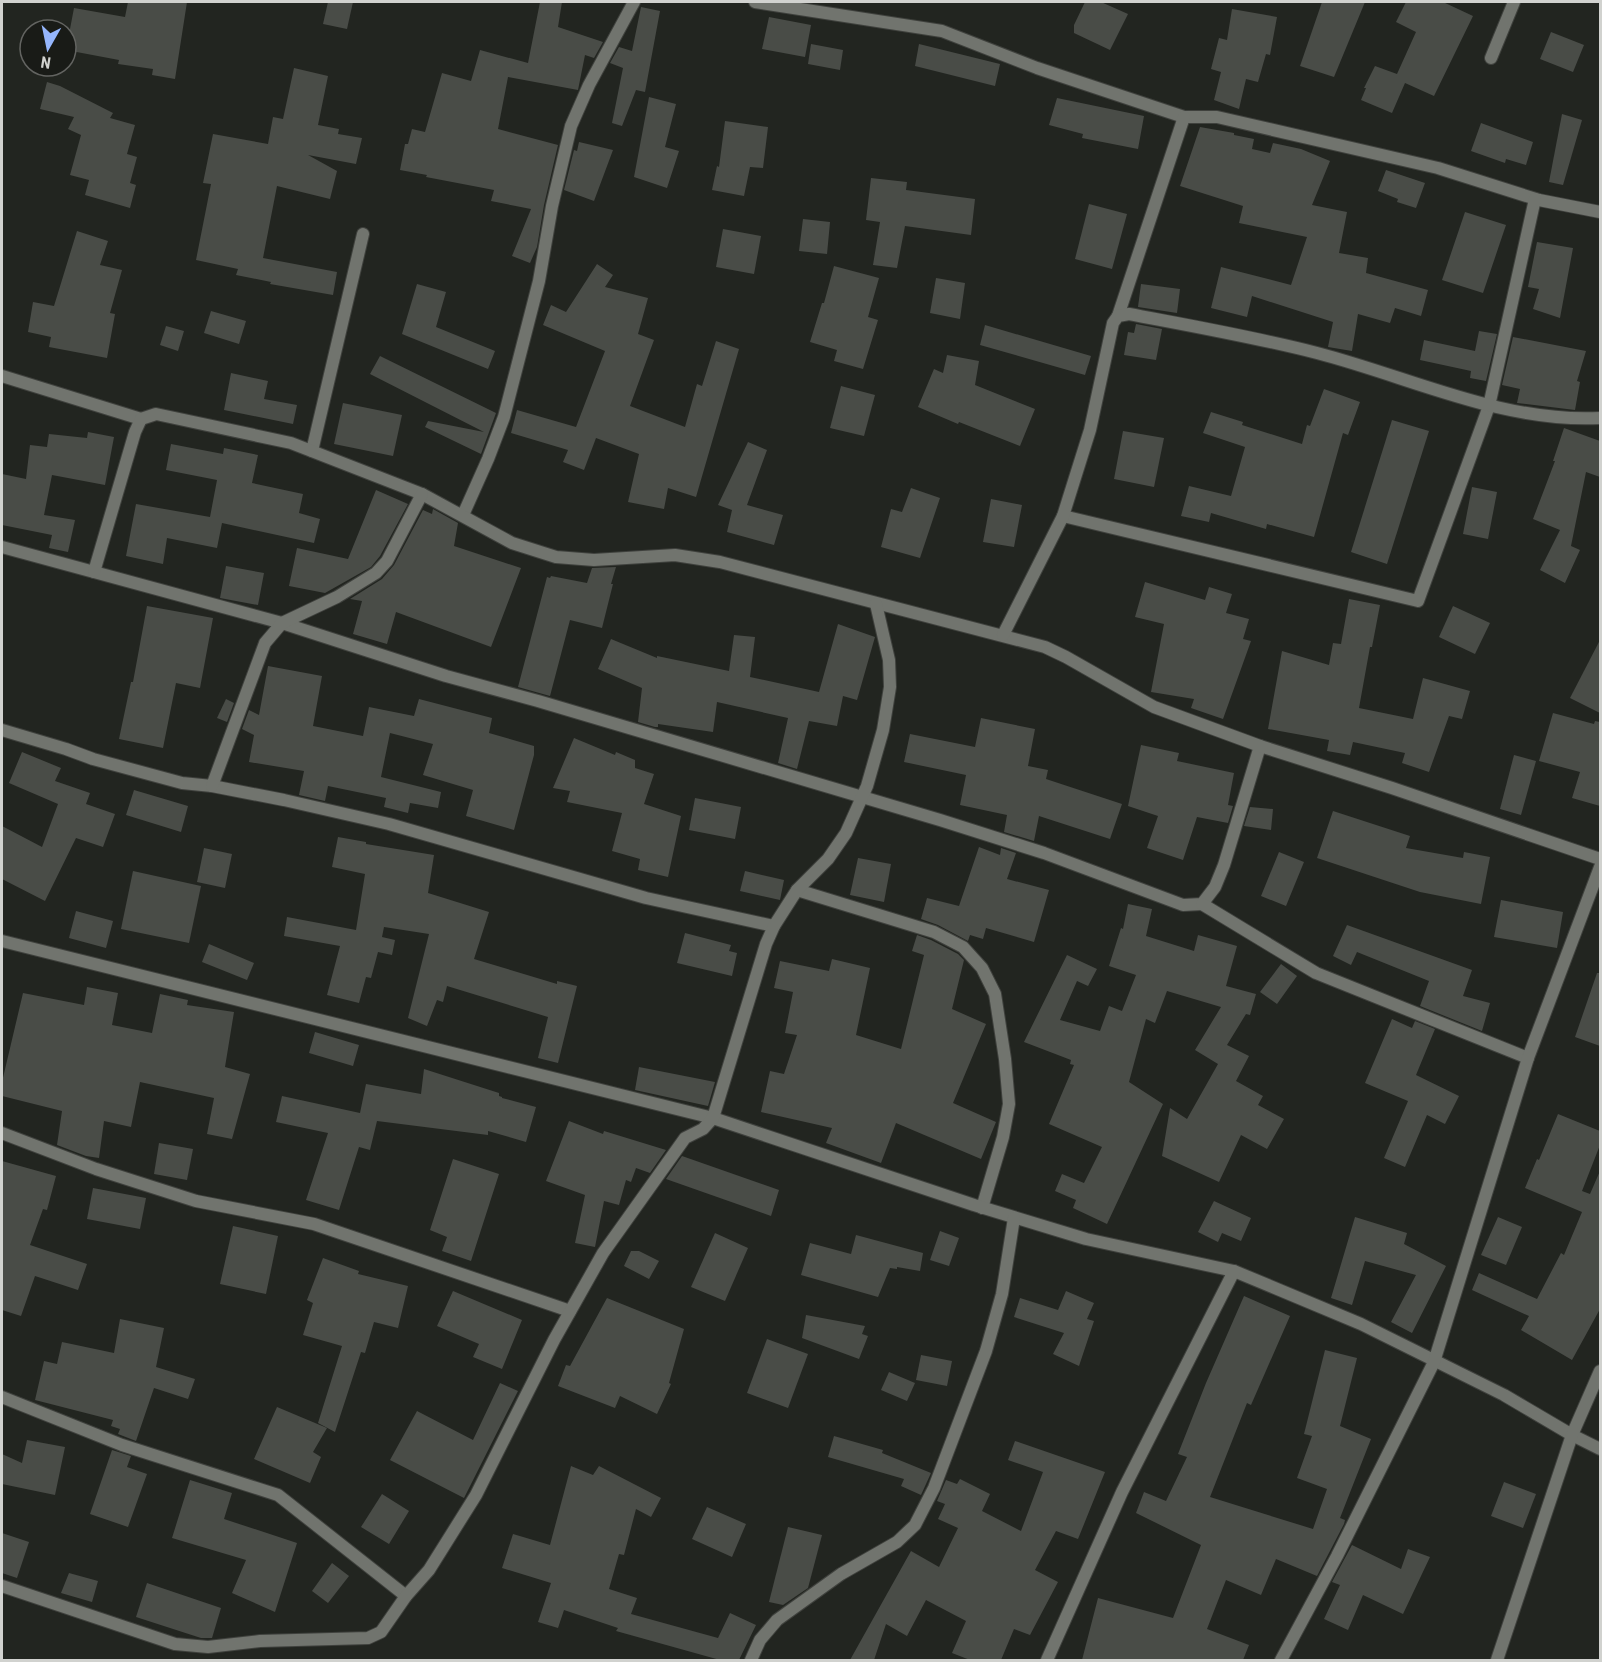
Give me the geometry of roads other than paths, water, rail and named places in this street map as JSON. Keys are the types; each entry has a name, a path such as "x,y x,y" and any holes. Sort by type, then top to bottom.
{"street":[{"path":"463,515 504,417 539,281 552,206 570,126 589,85 634,2"},
{"path":"754,2 942,31 1037,68 1184,117 1217,117 1438,168 1535,199 1600,212"},
{"path":"1491,58 1514,2"},
{"path":"1003,635 1063,516 1090,430 1113,323 1118,316 1184,117"},
{"path":"1063,516 1418,601 1489,406 1535,199"},
{"path":"312,451 363,234"},
{"path":"1118,316 1129,314 1317,353 1489,406 1569,418 1600,418"},
{"path":"2,376 141,419 156,414 264,436 312,451 422,494 512,543 556,557 594,560 675,555 720,562 1045,647 1154,707 1260,746 1600,859"},
{"path":"94,572 135,432 141,419"},
{"path":"212,786 265,643 282,623 337,597 376,573 387,561 422,494"},
{"path":"2,547 282,623 446,676 863,797 1044,853 1183,905 1202,904 1316,973 1528,1058"},
{"path":"2,1586 175,1644 208,1647 260,1641 368,1638 381,1632 406,1596 429,1570 476,1495 570,1311 603,1253 685,1138 703,1129 713,1118 766,944 774,926 797,890 828,859 846,833 863,797 883,730 890,687 889,660 876,604"},
{"path":"2,730 66,748 93,759 182,783 212,786 284,800 389,824 646,898 774,926"},
{"path":"1202,904 1215,887 1224,865 1260,746"},
{"path":"1281,1660 1337,1556 1434,1362 1528,1058 1600,867"},
{"path":"797,890 934,932 963,947 982,968 995,994 1009,1104 1003,1137 982,1208"},
{"path":"2,941 713,1118 1014,1218 1086,1239 1234,1271 1361,1324 1504,1395 1600,1449"},
{"path":"2,1133 96,1169 196,1201 314,1224 570,1311"},
{"path":"751,1660 760,1640 777,1620 841,1574 897,1542 915,1525 934,1488 986,1351 1002,1294 1014,1218"},
{"path":"1047,1660 1122,1492 1234,1271"},
{"path":"1497,1660 1572,1435 1600,1371"},
{"path":"2,1397 122,1444 278,1495 406,1596"}]}
